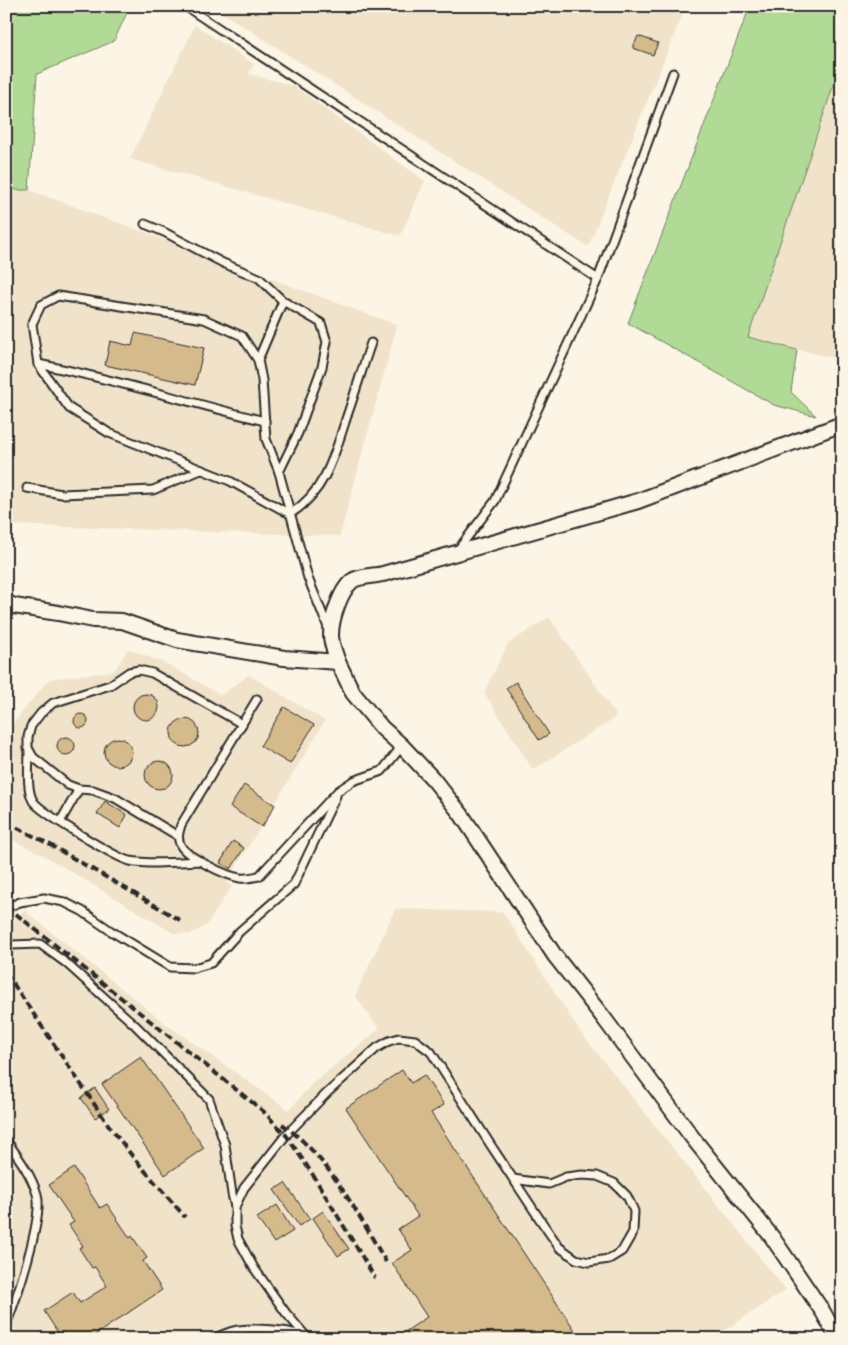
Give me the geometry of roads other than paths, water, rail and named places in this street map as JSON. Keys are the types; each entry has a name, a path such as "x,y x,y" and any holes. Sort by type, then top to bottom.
{"street":[{"path":"838,1339 809,1291 772,1237 692,1137 555,956 461,814 433,779 382,728 354,693 338,662 331,635 337,606 346,588 354,580 383,574 638,501 842,424"},
{"path":"6,602 14,606 58,612 93,620 122,621 177,640 284,658 338,662"}],"lane":[{"path":"185,6 598,279"},
{"path":"455,553 495,501 598,279 673,73"},
{"path":"145,224 223,263 259,278 283,301 322,323 327,342 322,367 298,433 279,472"},
{"path":"290,514 230,481 110,433 69,408 38,364 32,324 40,305 58,296 204,319 242,336 258,360 262,380 266,439 279,472 308,578 331,635"},
{"path":"258,360 283,301"},
{"path":"290,514 303,506 327,474 336,452 371,343"},
{"path":"38,364 114,381 265,421"},
{"path":"27,488 62,494 153,490 201,470"},
{"path":"202,861 128,861 45,813 33,801 29,786 28,737 31,726 41,713 53,703 110,685 129,672 139,670 152,673 242,724"},
{"path":"257,700 181,825 178,836 180,846 192,856 231,876 241,878 259,876 338,791 353,781 382,771 402,746"},
{"path":"28,748 33,758 68,785 79,789 93,790 115,798 178,836"},
{"path":"60,822 79,789"},
{"path":"6,908 20,902 44,898 64,902 82,911 170,967 194,968 211,963 240,931 294,884 338,791"},
{"path":"11,945 40,944 66,963 134,1025 209,1099 225,1144 232,1194 236,1208"},
{"path":"305,1335 286,1313 254,1268 238,1240 234,1226 236,1208 244,1188 265,1160 327,1093 377,1048 399,1038 415,1040 431,1052 513,1179 559,1247 576,1259 589,1262 609,1259 622,1251 633,1232 634,1211 627,1196 614,1183 597,1176 582,1175 566,1177 549,1184 513,1179"},
{"path":"6,1140 24,1166 38,1195 39,1216 6,1325"},
{"path":"212,1339 237,1330 305,1335 316,1339"}],"railway":[{"path":"6,822 47,843 180,920"},
{"path":"6,906 263,1111 286,1135 313,1175 375,1278"},
{"path":"6,973 107,1123 133,1157 185,1217"},
{"path":"282,1124 299,1137 328,1169 353,1206 386,1262"}]}
